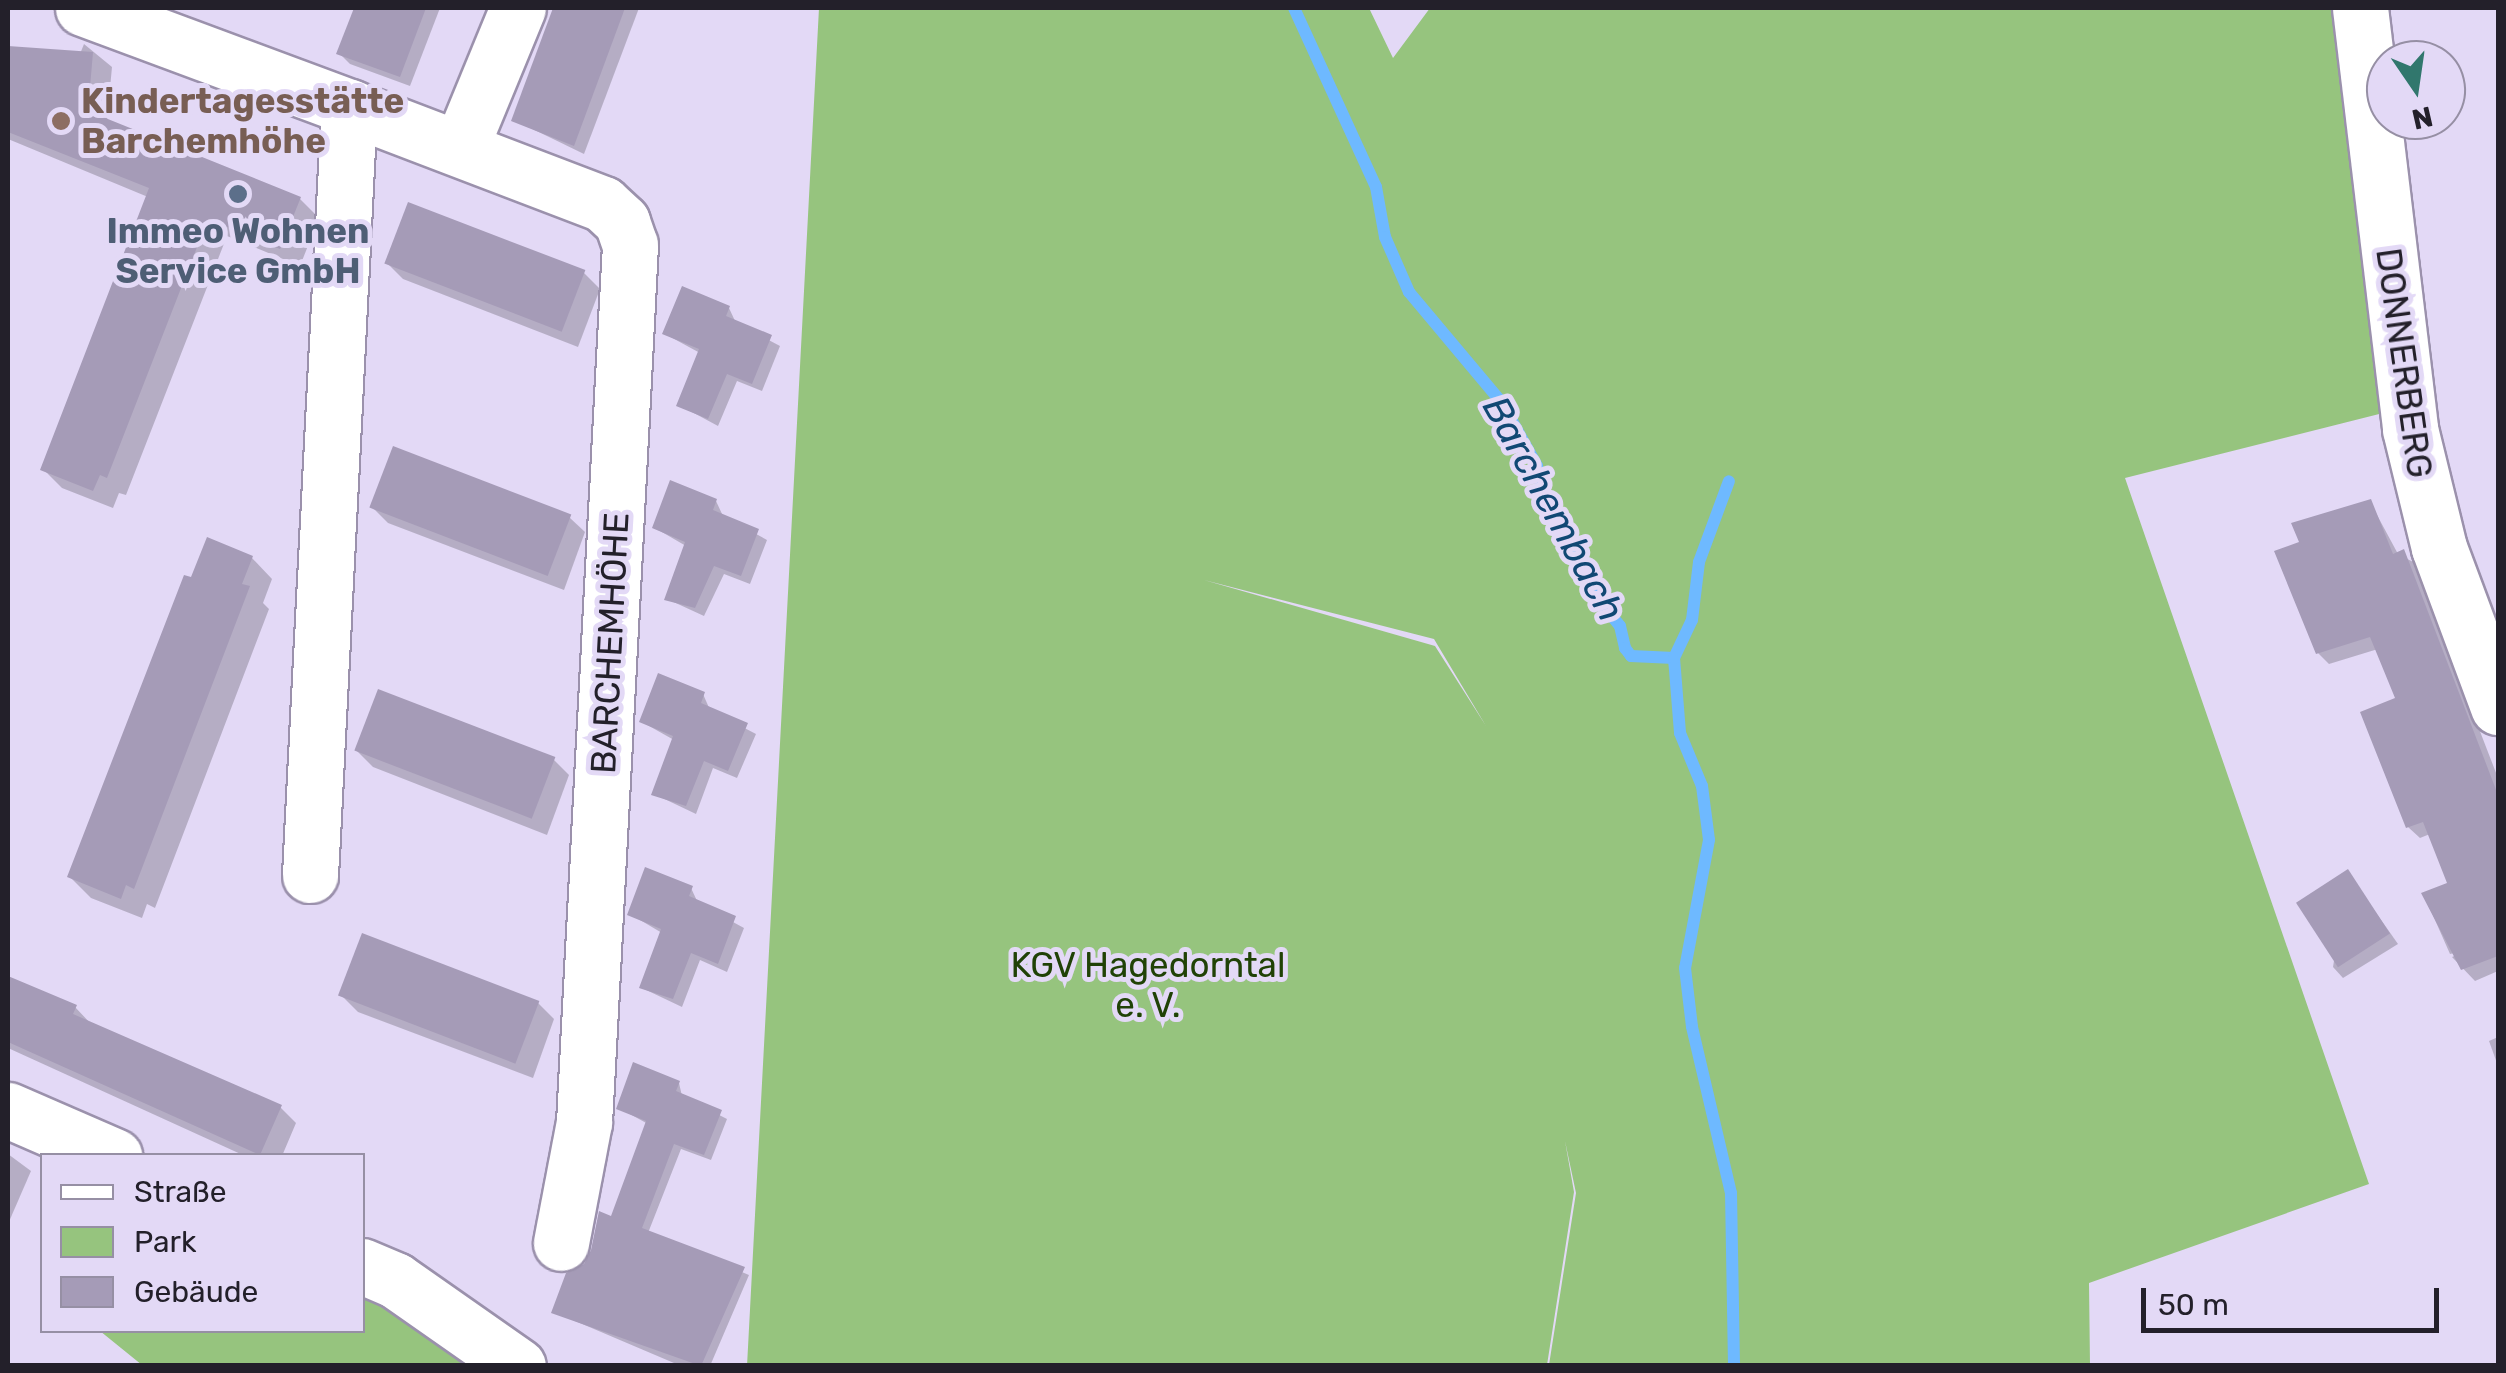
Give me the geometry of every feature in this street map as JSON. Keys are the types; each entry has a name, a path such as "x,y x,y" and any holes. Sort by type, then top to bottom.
{"street":[{"name":"BARCHEMHÖHE","path":"83,8 461,146 603,204 622,222 630,245 584,1122 562,1243"},
{"path":"461,146 518,8"},
{"name":"DONNERBERG","path":"2360,8 2410,429 2439,548 2498,707"},
{"path":"310,875 349,107"},
{"path":"8,1110 107,1153"},
{"path":"365,1267 395,1280 518,1366"}],"green space":[{"name":"KGV Hagedorntal e. V.","path":"819,8 1369,8 1393,58 1430,8 2362,8 2366,140 2374,140 2399,409 2125,478 2369,1184 2089,1283 2090,1365 1549,1365 1576,1193 1565,1141 1574,1192 1547,1365 747,1366","holes":["1204,580 1434,639 1486,726 1435,646"]},
{"path":"365,1298 502,1365 142,1365 102,1333 365,1333"}],"building":[{"path":"354,8 426,8 400,77 336,54"},
{"path":"553,8 625,8 574,146 511,121"},
{"path":"8,46 93,52 88,111 301,197 280,249 208,219 107,478 100,475 93,491 40,470 149,188 8,132"},
{"path":"408,202 585,270 562,332 384,264"},
{"path":"682,286 730,306 726,316 772,335 752,384 727,374 708,419 676,406 699,349 662,334"},
{"path":"393,446 571,514 548,576 369,508"},
{"path":"670,480 717,499 713,510 759,529 741,576 714,566 695,608 664,600 685,542 652,528"},
{"path":"2371,499 2393,554 2404,549 2498,795 2498,956 2461,970 2421,893 2447,883 2423,822 2406,828 2360,712 2395,698 2370,637 2316,654 2274,551 2299,542 2291,523"},
{"path":"207,537 253,556 242,584 250,586 134,889 126,885 121,899 67,877 184,575 191,577"},
{"path":"658,673 705,692 701,703 748,723 728,771 704,761 686,806 651,795 673,736 639,722"},
{"path":"378,689 555,757 532,819 354,751"},
{"path":"645,867 693,886 689,896 736,916 718,964 691,953 673,999 639,988 661,929 627,915"},
{"path":"2348,869 2390,934 2338,967 2296,903"},
{"path":"362,933 539,1001 515,1064 338,996"},
{"path":"8,976 77,1005 73,1014 282,1105 261,1153 256,1153 8,1042"},
{"path":"633,1062 680,1081 676,1091 722,1110 704,1155 674,1144 642,1228 745,1267 701,1366 551,1313 566,1273 584,1264 591,1250 599,1211 611,1216 646,1121 616,1109"}],"waterway":[{"name":"Barchembach","path":"1294,8 1376,187 1385,237 1409,292 1502,403 1537,466 1546,508 1586,584 1620,626 1625,648 1631,656 1674,658 1680,733 1702,786 1709,840 1685,968 1692,1027 1731,1193 1734,1366"},
{"name":"Barchembach","path":"1674,658 1692,620 1699,562 1729,481"}],"place":[{"name":"Kindertagesstätte Barchemhöhe","path":"61,121"},
{"name":"Immeo Wohnen Service GmbH","path":"238,194"}]}
